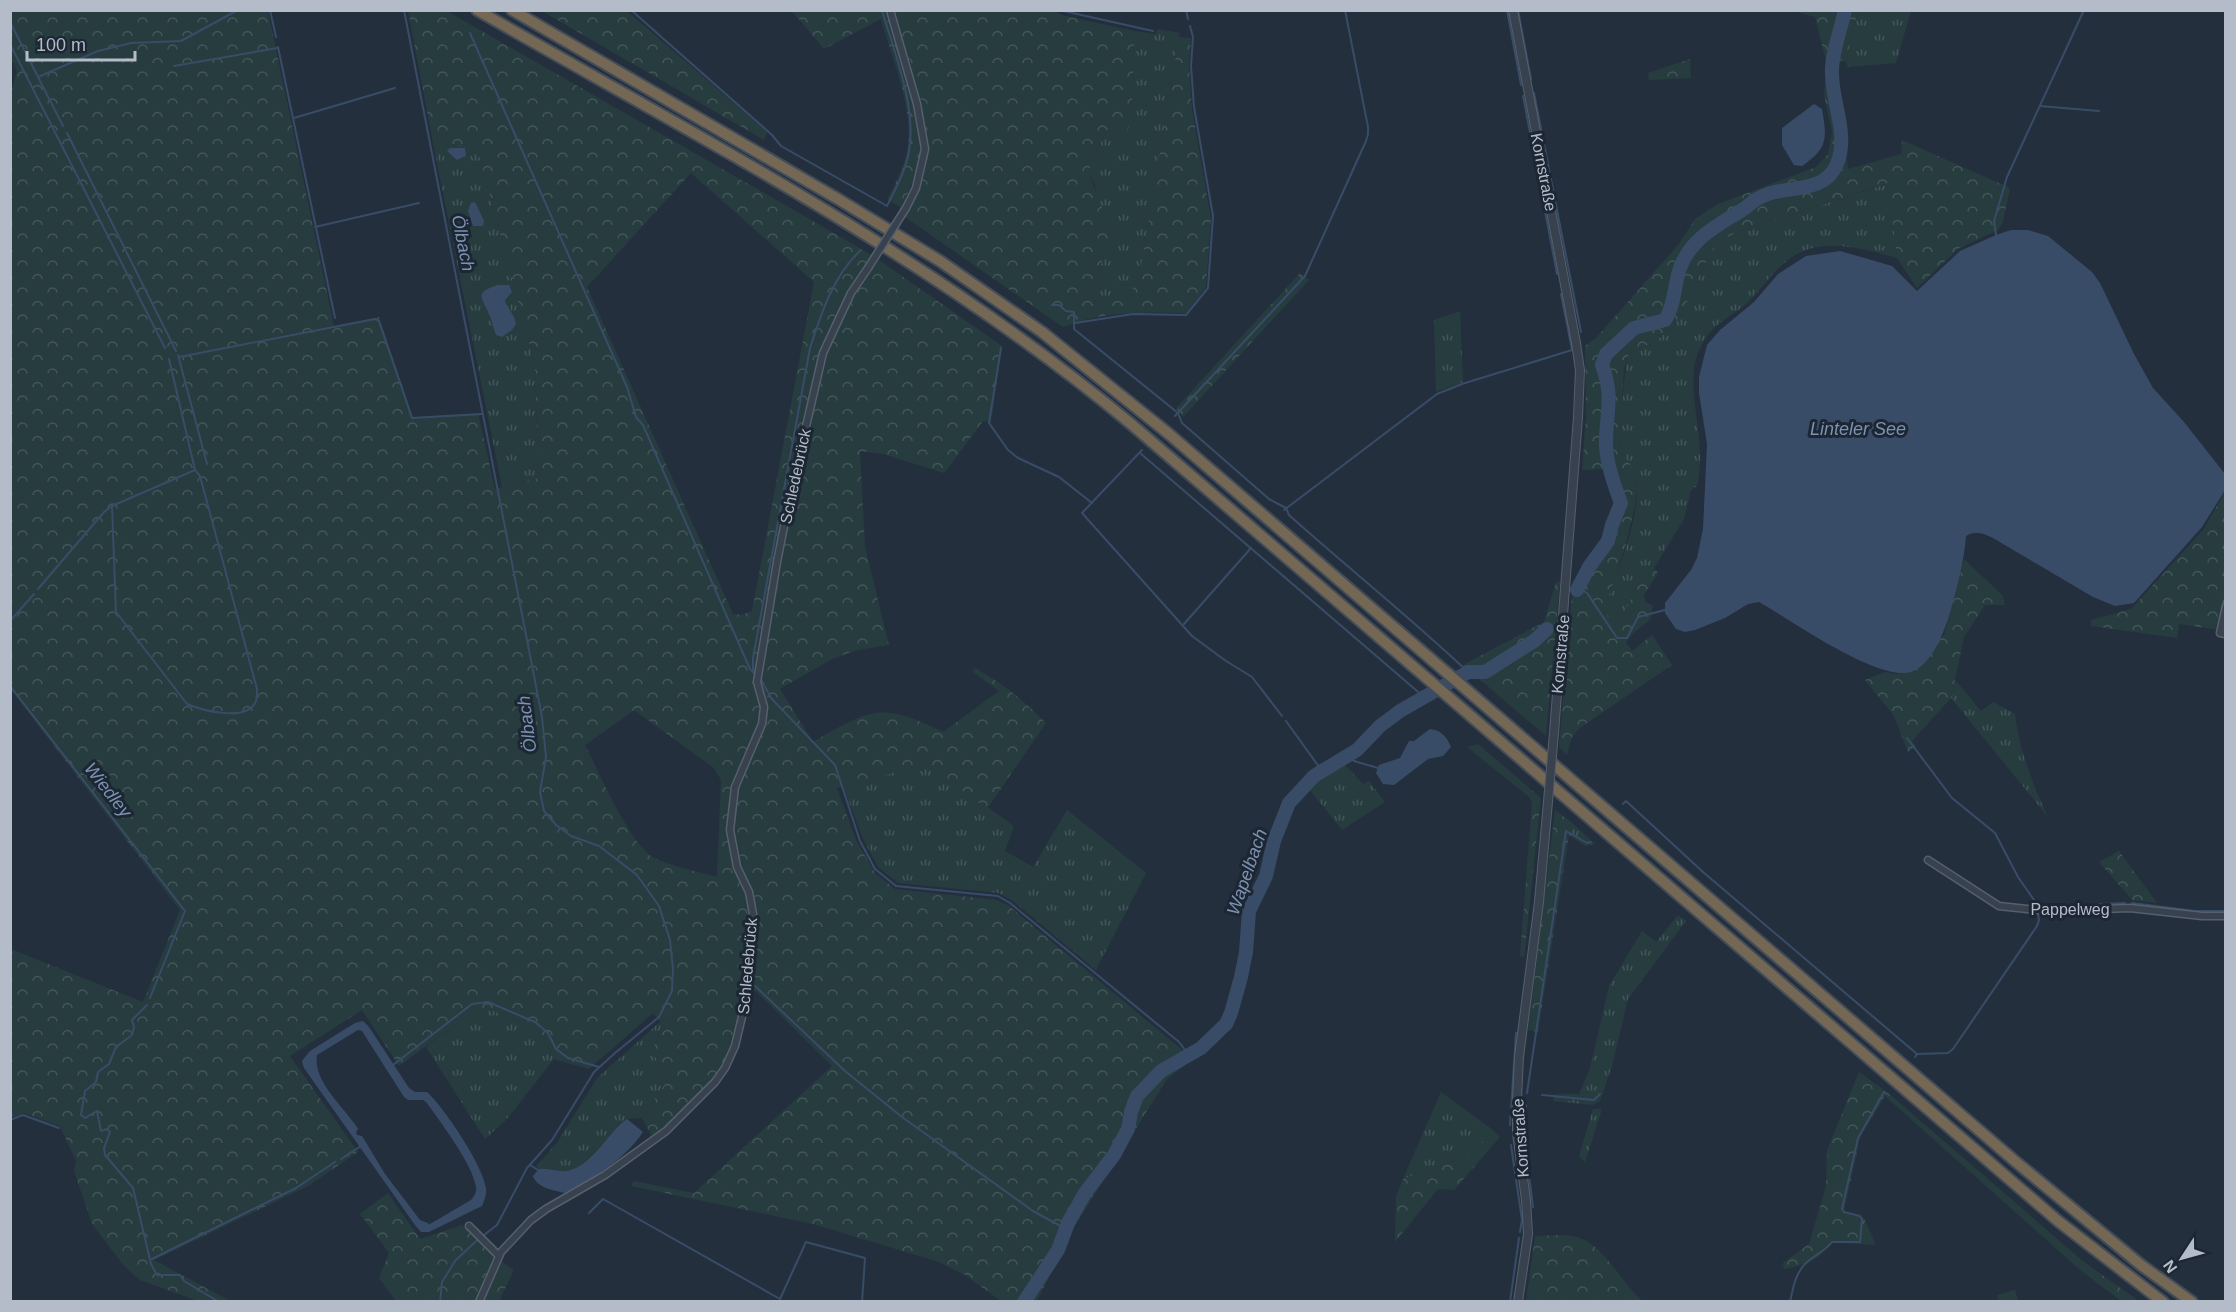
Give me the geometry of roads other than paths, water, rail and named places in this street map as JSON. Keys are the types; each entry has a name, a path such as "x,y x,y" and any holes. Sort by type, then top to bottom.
{"highway":[{"path":"477,10 841,219 923,270 991,316 1107,404 2058,1221 2163,1302"},
{"path":"512,10 848,205 940,261 1042,332 1169,434 2016,1162 2140,1265 2192,1302"}],"street":[{"name":"Schledebrück","path":"479,1302 499,1256 531,1220 605,1175 666,1131 715,1082 725,1068 735,1046 746,1000 753,914 749,892 736,867 730,830 735,787 762,724 764,707 758,682 777,561 823,353 851,293 906,208 916,188 925,149 917,104 890,10"},
{"name":"Kornstraße","path":"1513,10 1580,370 1547,813 1517,1089 1517,1133 1528,1226 1518,1302"},
{"path":"2223,634 2226,606"},
{"name":"Pappelweg","path":"1928,860 1999,906 2046,911 2130,909 2226,916"},
{"path":"469,1226 499,1256"}],"water":[{"path":"1814,104 1822,109 1825,128 1824,142 1811,160 1802,166 1794,165 1782,145 1782,128"},
{"path":"450,148 465,148 466,156 457,160 447,151"},
{"path":"475,202 484,221 483,226 473,226 468,211 471,203"},
{"name":"Linteler See","path":"2011,230 2028,230 2048,236 2092,272 2100,283 2153,388 2184,422 2225,474 2225,490 2202,527 2134,603 2115,606 2093,597 1993,538 1980,533 1970,534 1966,536 1958,584 1941,638 1925,662 1911,672 1896,673 1857,659 1812,635 1759,602 1748,604 1725,618 1695,630 1685,632 1676,629 1665,613 1665,603 1691,570 1697,558 1703,529 1707,444 1699,393 1699,377 1707,345 1720,330 1754,302 1778,274 1806,256 1840,251 1892,266 1917,291 1960,251"},
{"path":"497,285 509,285 512,292 505,300 516,324 502,337 496,335 482,298 486,290"},
{"path":"1430,729 1443,735 1451,747 1443,756 1428,759 1394,785 1383,784 1376,773 1379,765 1400,758 1409,741 1414,741"},
{"path":"363,1021 369,1027 409,1088 415,1092 427,1092 453,1124 478,1165 483,1178 486,1190 482,1206 429,1232 421,1232 304,1068 302,1061 310,1051 355,1023","holes":["358,1030 362,1031 404,1097 408,1100 423,1100 427,1103 456,1144 474,1178 476,1191 471,1200 430,1224 420,1220 385,1174 362,1136 357,1135 357,1127 331,1094 318,1071 317,1055"]},
{"path":"627,1119 643,1132 627,1151 597,1175 565,1193 546,1188 535,1180 533,1176 539,1169 567,1171 576,1168 592,1156"}],"waterway":[{"path":"38,77 98,51 131,43 181,41 238,10"},
{"path":"270,10 276,37"},
{"name":"Ölbach","path":"404,10 542,717 546,757 540,792 544,811 556,825 571,836 599,846 637,875 659,906 670,940 673,969 672,991 659,1017 594,1072 552,1140 527,1168 497,1225 455,1261 442,1282 440,1302"},
{"path":"631,10 772,135 781,146 887,206 906,165 911,134 903,80 882,10"},
{"path":"1059,10 1153,31"},
{"path":"1186,10 1188,19"},
{"path":"1175,416 1305,276 1366,141 1368,127 1345,10"},
{"path":"1507,10 1521,85"},
{"path":"1518,10 1531,79"},
{"name":"Wapelbach","path":"1577,590 1589,567 1608,541 1621,503 1606,451 1609,396 1602,365 1606,354 1634,328 1665,320 1671,308 1680,268 1691,249 1706,234 1767,194 1812,185 1831,174 1837,164 1841,141 1832,66 1845,10"},
{"path":"1996,235 1994,221 2007,177 2084,10"},
{"path":"10,22 63,126"},
{"path":"1075,323 1133,314 1186,315 1208,288 1213,216 1194,107 1191,66 1193,37 1190,26"},
{"path":"470,33 627,387 636,417 643,425 750,669 755,674"},
{"path":"10,44 165,348"},
{"path":"278,47 335,318"},
{"path":"174,66 277,48"},
{"path":"294,118 395,88"},
{"path":"1534,93 1581,332"},
{"path":"1523,96 1557,274"},
{"path":"2040,106 2099,111"},
{"path":"67,133 176,351"},
{"path":"315,227 419,203"},
{"path":"753,672 753,658 810,348 824,308 836,283 861,250"},
{"path":"1284,510 1437,394 1572,350 1561,294"},
{"path":"1052,305 1059,305 1066,311 1074,312 1074,329 1178,413 1182,423 1269,499 1286,508 1289,515 1468,672"},
{"path":"179,357 375,319 379,321 412,418 483,414"},
{"path":"1001,348 989,423 1008,450 1018,458 1059,477 1092,503"},
{"path":"178,355 207,464"},
{"path":"112,506 116,612 187,704 222,713 242,712 250,709 256,702 257,689 200,476 195,470 169,359"},
{"path":"1142,450 1082,513 1192,636 1252,677 1282,716"},
{"path":"1140,453 1424,697"},
{"path":"38,589 104,512 112,506 195,470"},
{"path":"1184,624 1251,548"},
{"path":"1579,588 1587,593 1617,638 1627,638 1638,617 1665,610"},
{"path":"10,621 34,594"},
{"name":"Wapelbach","path":"1024,1302 1058,1250 1068,1223 1085,1193 1114,1155 1128,1129 1137,1096 1161,1071 1201,1048 1226,1024 1241,977 1246,952 1249,911 1266,876 1274,841 1289,803 1314,776 1357,750 1380,726 1400,711 1468,672 1485,672 1534,641 1547,629"},
{"path":"762,681 771,698 835,765 860,841 875,869 896,886 998,896 1010,903 1179,1042 1188,1054"},
{"name":"Wiedley","path":"10,686 185,911 150,998"},
{"path":"1286,721 1322,771"},
{"path":"1907,738 1952,798 1995,833 2037,907"},
{"path":"1347,756 1354,761 1378,768"},
{"path":"1623,804 1626,801 1703,872 1917,1054"},
{"path":"1527,1093 1566,831 1587,843 1591,842"},
{"path":"2038,907 2125,903"},
{"path":"2132,903 2195,911 2226,911"},
{"path":"1915,1057 1917,1054 1948,1053 1953,1049 2037,926 2038,913"},
{"path":"754,985 845,1071 902,1117 1033,1211 1066,1229"},
{"path":"393,1065 472,1004 488,1002 535,1022 548,1033 556,1049 568,1058 599,1067"},
{"path":"147,1005 132,1020 134,1027 132,1035 116,1047 109,1064 98,1072 96,1082 85,1091 81,1115 85,1118 97,1111 101,1131 107,1129 110,1132 104,1148 105,1155 133,1188 151,1264 157,1275 180,1275 184,1281 219,1302"},
{"path":"1510,1125 1516,1033"},
{"path":"1790,1302 1797,1277 1808,1261 1832,1242 1860,1242 1862,1219 1842,1209 1858,1138 1884,1092 1889,1095"},
{"path":"1542,1095 1594,1100 1600,1094"},
{"path":"1526,1105 1526,1151 1533,1207"},
{"path":"10,1120 23,1115 59,1128"},
{"path":"1511,1145 1522,1220 1520,1232"},
{"path":"341,1159 361,1146"},
{"path":"152,1259 296,1188 335,1162"},
{"path":"530,1165 538,1170"},
{"path":"589,1213 603,1199 780,1299 806,1242 865,1258 862,1302"},
{"path":"1510,1302 1519,1238"}]}
